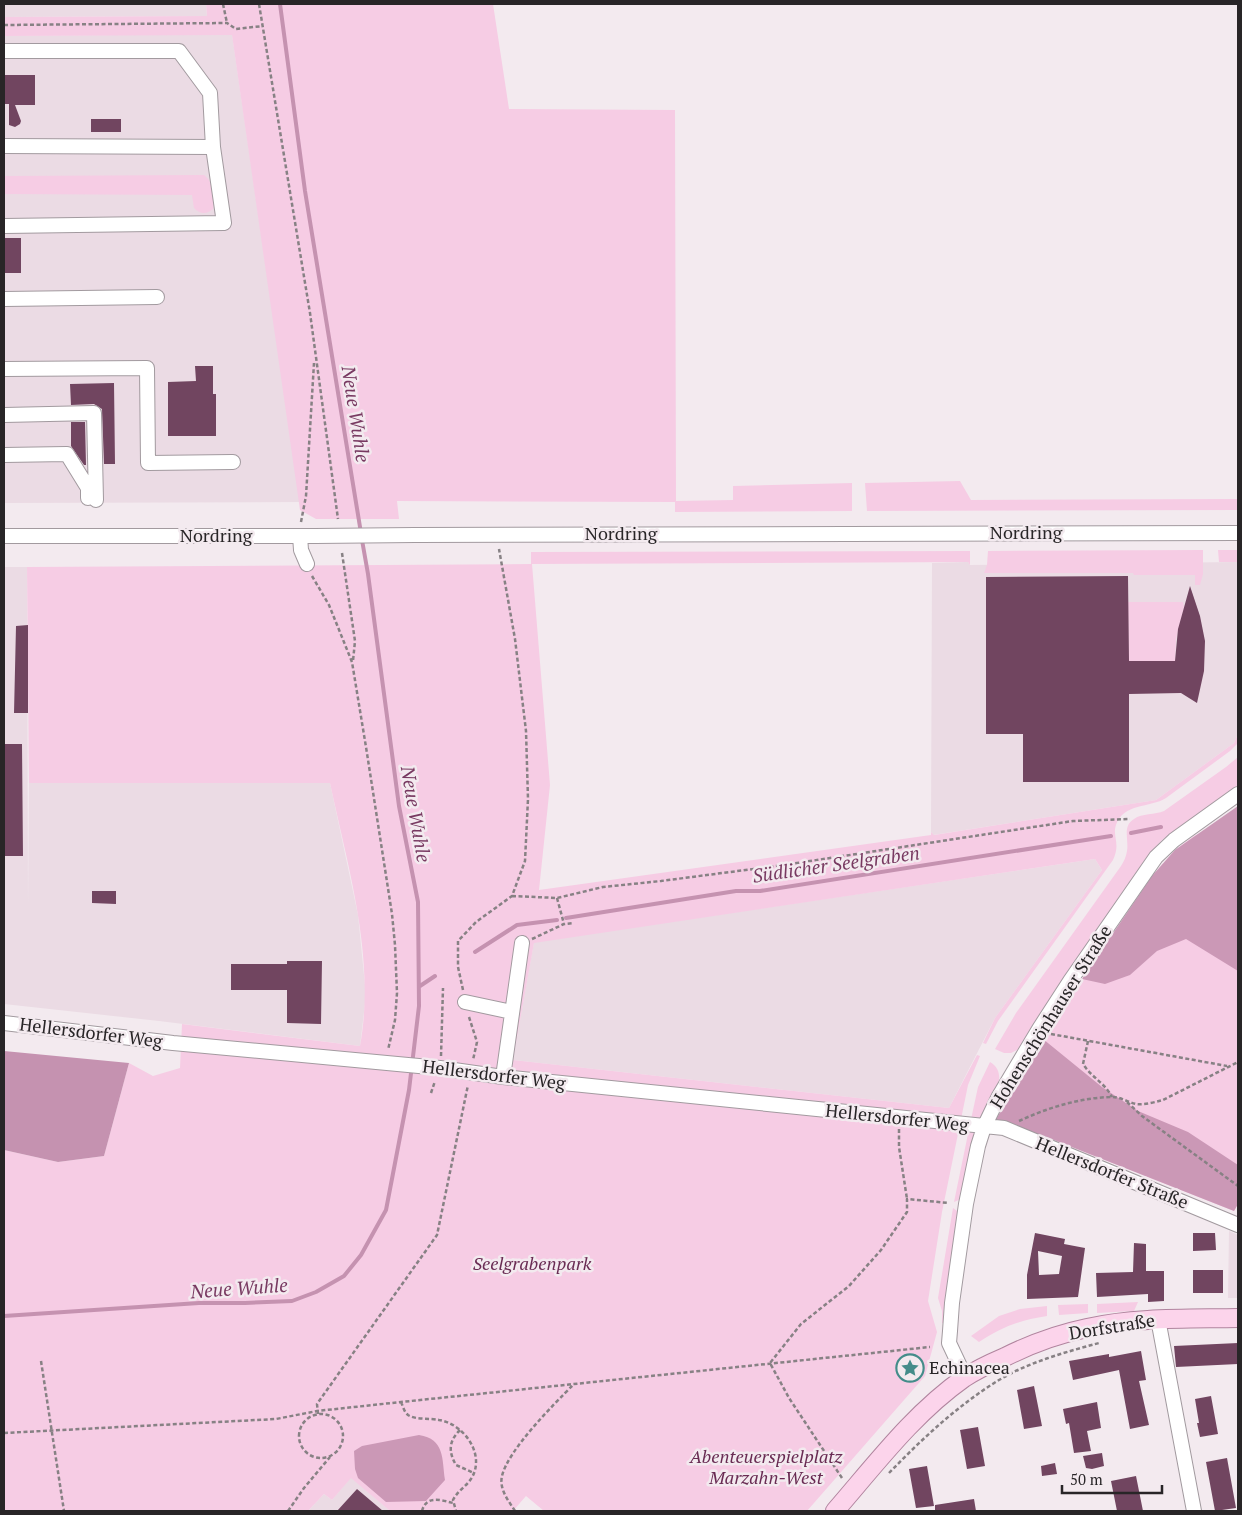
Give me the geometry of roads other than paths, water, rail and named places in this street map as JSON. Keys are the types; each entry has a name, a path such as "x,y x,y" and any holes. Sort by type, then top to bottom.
{"main road":[{"name":"Dorfstraße","path":"835,1511 917,1418 966,1377 1016,1351 1062,1334 1110,1324 1158,1319 1238,1318"}],"street":[{"path":"4,51 179,51 210,93 213,147 224,223 4,226"},
{"path":"4,146 213,147"},
{"path":"4,299 157,297"},
{"path":"4,370 148,368 148,463 233,462"},
{"path":"4,415 94,413 92,499 88,488 67,454 4,455"},
{"name":"Nordring","path":"4,536 1238,533"},
{"path":"300,536 301,550 307,564"},
{"name":"Hohenschönhauser Straße","path":"966,1377 950,1343 952,1303 966,1204 978,1146 984,1127 999,1096 1039,1029 1156,857 1174,840 1238,794"},
{"path":"503,1077 522,943"},
{"path":"465,1002 512,1012"},
{"name":"Hellersdorfer Weg","path":"4,1023 173,1043 440,1068 503,1077 984,1127"},
{"name":"Hellersdorfer Straße","path":"984,1127 1004,1128 1238,1225"},
{"path":"1158,1319 1194,1511"}],"waterway":[{"name":"Neue Wuhle","path":"280,4 305,191 361,533"},
{"name":"Neue Wuhle","path":"4,1316 199,1303 292,1301 316,1292 344,1276 361,1255 386,1210 409,1090 419,1006 418,902 399,806 362,540"},
{"name":"Südlicher Seelgraben","path":"1131,833 1161,827"},
{"name":"Südlicher Seelgraben","path":"566,918 736,891 760,891 1111,836"},
{"name":"Südlicher Seelgraben","path":"475,952 517,925 557,920"},
{"path":"420,986 435,976"}],"place":[{"name":"Echinacea","path":"910,1368"}],"park label":[{"name":"Seelgrabenpark","path":"532,1264"},
{"name":"Abenteuerspielplatz Marzahn-West","path":"766,1467"}]}
